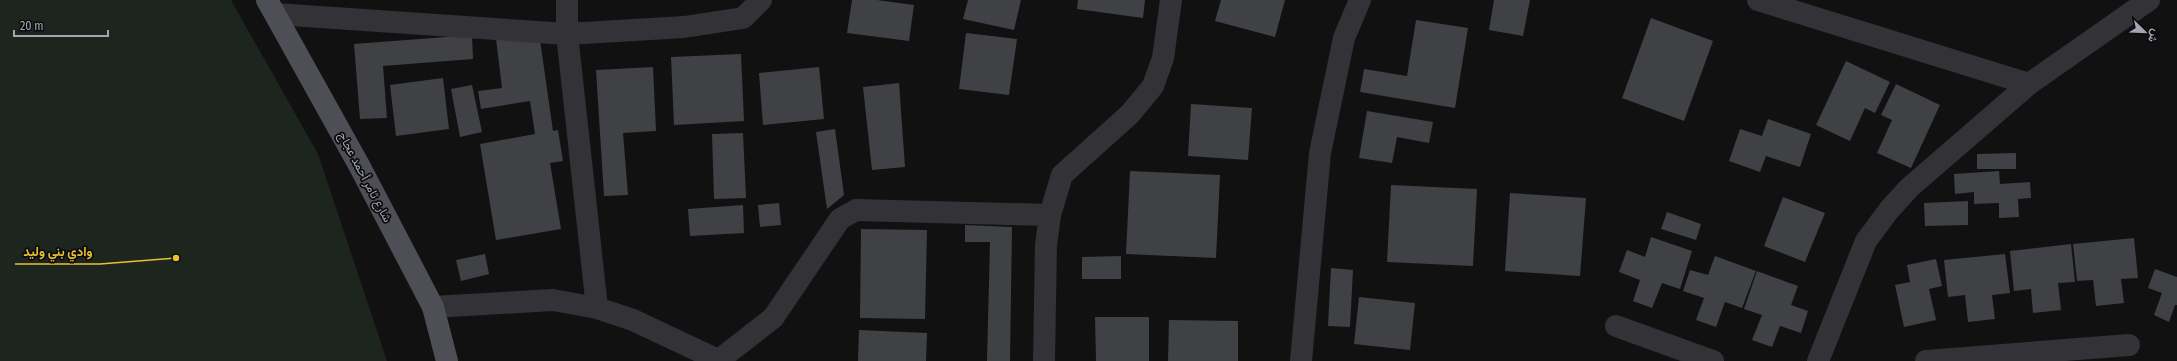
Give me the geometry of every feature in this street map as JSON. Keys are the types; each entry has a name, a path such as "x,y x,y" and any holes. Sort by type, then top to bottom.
{"main road":[{"name":"شارع ثامر أحمد عجاج","path":"272,7 433,307 447,361"}],"street":[{"path":"567,0 567,34 597,308"},
{"path":"272,7 567,34 684,27 743,18 761,0"},
{"path":"1044,361 1046,245 1050,215 1062,174 1130,114 1153,86 1163,58 1171,0"},
{"path":"1301,361 1320,153 1344,38 1360,0"},
{"path":"1758,0 2029,84"},
{"path":"1818,361 1866,241 1888,210 1909,188 2029,84 2149,0"},
{"path":"433,307 553,300 597,308 633,320 720,360 773,318 840,219 856,210 1050,215"},
{"path":"1616,326 1713,361"},
{"path":"1926,361 2129,344"}],"shaded area":[{"path":"0,0 231,0 318,154 387,361 0,361"}],"building":[{"path":"852,0 877,0 914,5 909,41 847,33"},
{"path":"968,0 1021,0 1014,30 963,19"},
{"path":"1078,0 1145,0 1143,18 1077,9"},
{"path":"1221,0 1285,0 1275,37 1215,21"},
{"path":"1494,0 1530,0 1523,36 1489,30"},
{"path":"1651,18 1713,41 1684,121 1622,98"},
{"path":"1416,20 1468,28 1455,108 1360,92 1364,69 1407,76"},
{"path":"966,33 1017,39 1009,95 959,89"},
{"path":"472,35 473,59 383,66 387,118 360,119 354,44"},
{"path":"496,39 540,40 553,131 558,130 563,161 550,163 561,229 496,240 480,144 535,134 530,101 481,109 478,91 502,88"},
{"path":"741,54 744,121 674,125 671,57"},
{"path":"1846,61 1890,82 1875,113 1865,108 1850,141 1816,125"},
{"path":"653,67 656,131 623,133 628,195 604,196 596,70"},
{"path":"819,67 824,119 763,125 759,73"},
{"path":"443,78 449,129 396,136 390,85"},
{"path":"899,83 905,167 872,170 863,87"},
{"path":"1896,84 1940,105 1911,168 1877,153 1892,120 1881,115"},
{"path":"472,85 482,132 460,137 451,89"},
{"path":"1191,104 1252,108 1248,160 1188,156"},
{"path":"1367,111 1433,122 1429,143 1397,137 1392,163 1359,158"},
{"path":"1768,119 1811,134 1800,167 1766,156 1760,172 1729,161 1740,129 1762,136"},
{"path":"835,129 844,195 827,209 816,132"},
{"path":"743,133 746,198 714,199 712,134"},
{"path":"2016,153 2016,169 1977,169 1977,154"},
{"path":"1130,171 1220,175 1216,258 1126,254"},
{"path":"1999,171 2000,184 2030,182 2031,198 2018,199 2019,217 1999,218 1999,203 1974,204 1974,192 1955,194 1954,174"},
{"path":"1391,185 1477,189 1473,266 1387,262"},
{"path":"1510,193 1586,198 1580,276 1505,271"},
{"path":"1783,197 1825,213 1805,262 1764,246"},
{"path":"1968,201 1968,225 1925,226 1924,203"},
{"path":"779,203 781,225 760,227 758,205"},
{"path":"743,205 744,233 690,236 688,209"},
{"path":"1667,212 1701,224 1696,240 1661,229"},
{"path":"965,225 1012,227 1010,361 987,361 990,242 965,242"},
{"path":"861,229 927,230 925,319 860,318"},
{"path":"1651,237 1692,251 1680,289 1662,283 1652,308 1633,301 1640,280 1619,272 1627,250 1645,257"},
{"path":"2134,238 2138,278 2121,279 2124,303 2096,306 2093,280 2077,281 2073,244"},
{"path":"2071,244 2075,282 2058,283 2061,310 2033,313 2031,289 2014,291 2010,251"},
{"path":"485,254 489,274 461,281 456,260"},
{"path":"2005,254 2010,293 1992,295 1995,319 1968,322 1965,295 1948,297 1944,260"},
{"path":"1121,256 1121,279 1082,279 1082,257"},
{"path":"1715,256 1756,271 1742,308 1725,302 1716,327 1696,320 1704,298 1683,291 1690,270 1708,275"},
{"path":"1936,259 1942,286 1929,289 1936,320 1904,327 1895,285 1910,282 1907,265"},
{"path":"1331,268 1353,270 1350,327 1328,326"},
{"path":"2155,269 2177,277 2177,305 2175,305 2169,322 2154,315 2162,293 2148,288"},
{"path":"1757,271 1798,286 1791,305 1808,311 1801,333 1780,326 1772,347 1752,340 1762,315 1744,309"},
{"path":"1359,297 1415,303 1410,350 1354,344"},
{"path":"1095,317 1149,317 1149,361 1096,361"},
{"path":"1169,320 1238,321 1238,361 1168,361"},
{"path":"859,330 927,333 926,361 858,361"}],"place":[{"name":"وادي بني وليد","path":"176,258"}]}
